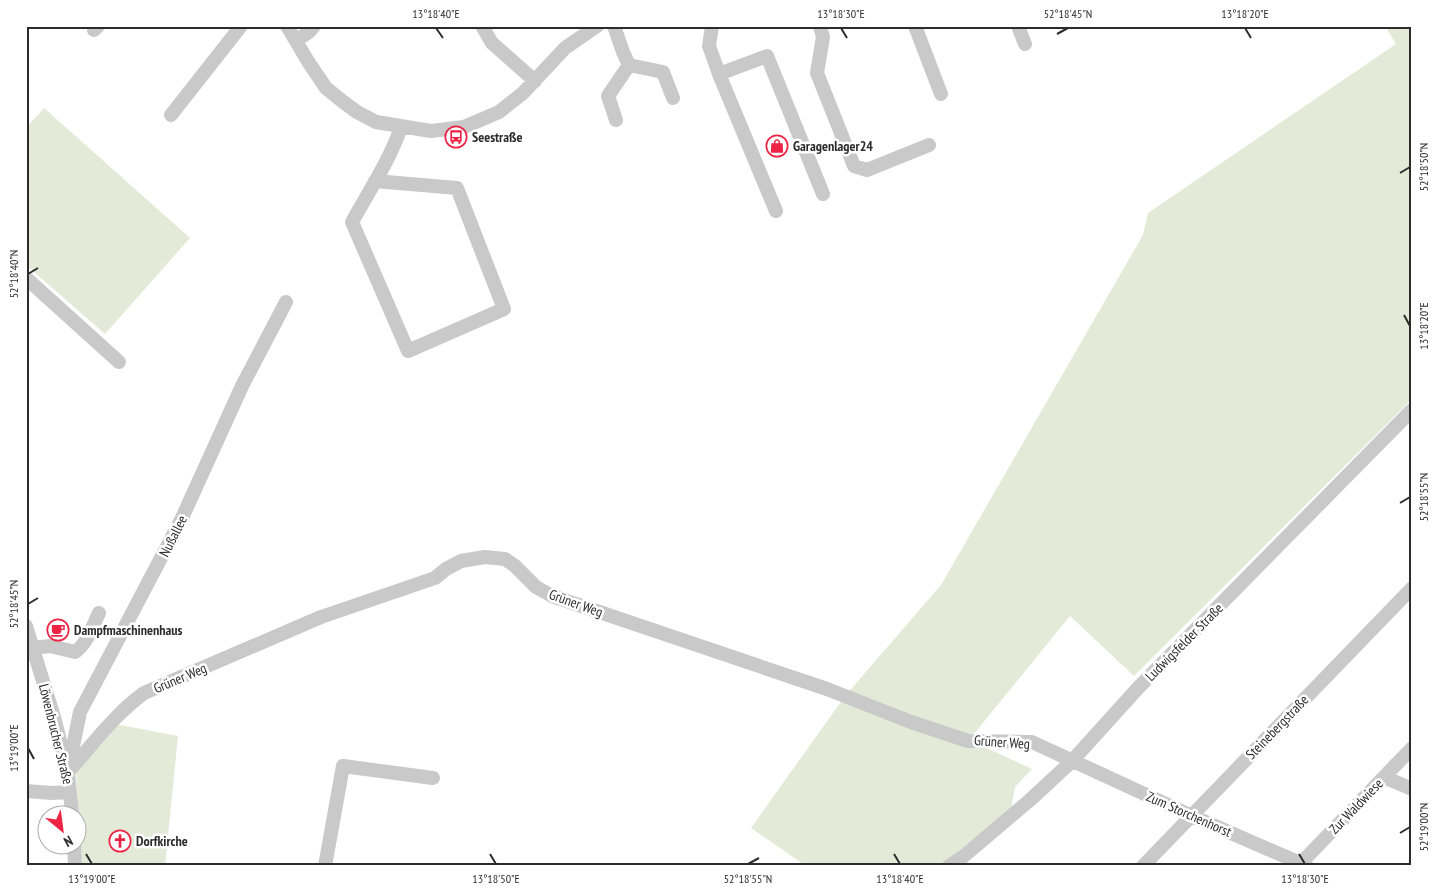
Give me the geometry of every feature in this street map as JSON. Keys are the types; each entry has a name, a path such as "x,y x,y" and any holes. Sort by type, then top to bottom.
{"street":[{"path":"172,115 241,26"},
{"path":"287,26 326,88 357,112 376,122 431,131 464,127 499,112 523,93 565,48 597,26"},
{"path":"296,40 309,32 314,26"},
{"path":"482,26 492,43 535,81"},
{"path":"614,26 623,52 630,65 663,72 673,98"},
{"path":"712,26 709,46 776,211"},
{"path":"820,26 823,37 817,73 854,166 867,170 929,145"},
{"path":"915,26 941,94"},
{"path":"1018,26 1025,44"},
{"path":"719,74 767,56 823,194"},
{"path":"616,120 608,96 630,65"},
{"path":"375,181 457,188 504,309 408,351 352,222 395,144 401,127"},
{"path":"26,278 119,362"},
{"name":"Nußallee","path":"68,772 80,712 182,518 242,386 286,302"},
{"name":"Ludwigsfelder Straße","path":"949,866 964,856 1030,800 1072,761 1144,682 1412,410"},
{"name":"Grüner Weg","path":"68,772 112,721 144,694 321,617 435,578 446,569 462,561 485,557 505,559 515,566 536,587 552,596 827,689 911,722 968,741 1032,742 1072,761"},
{"name":"Steinebergstraße","path":"1144,866 1412,588"},
{"path":"33,648 50,646 75,652 79,650 99,613"},
{"name":"Löwenbrucher Straße","path":"26,626 54,717 68,772 71,804"},
{"name":"Zur Waldwiese","path":"1304,864 1412,748"},
{"name":"Zum Storchenhorst","path":"1072,761 1192,816 1304,864"},
{"path":"325,866 343,766 433,778"},
{"path":"1384,777 1412,789"},
{"path":"26,791 70,792"}],"green space":[{"path":"1385,26 1412,26 1412,399 1134,676 1070,616 969,740 1032,769 1015,787 1011,809 961,851 939,866 806,866 751,828 845,696 941,585 1143,235 1148,213 1396,44"},
{"path":"44,108 190,238 105,334 26,265 26,128"},
{"path":"120,725 178,736 165,866 82,866 81,854 88,854 88,804 78,804 76,773 114,726"}],"place":[{"name":"Seestraße","path":"456,137"},
{"name":"Garagenlager24","path":"777,146"},
{"name":"Dampfmaschinenhaus","path":"58,630"},
{"name":"Dorfkirche","path":"120,841"}]}
